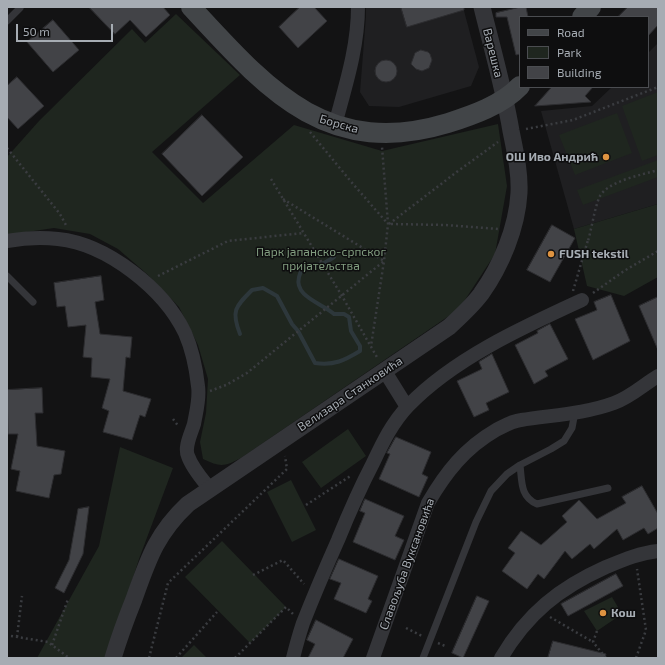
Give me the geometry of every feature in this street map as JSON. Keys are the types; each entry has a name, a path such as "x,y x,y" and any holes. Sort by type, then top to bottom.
{"main road":[{"name":"Борска","path":"191,7 273,90 302,110 335,125 361,132 400,132 436,126 474,113 505,98 519,87"},
{"path":"583,16 591,7"}],"street":[{"path":"335,125 356,38 358,7"},
{"name":"Варешка","path":"482,7 505,98"},
{"name":"Велизара Станковића","path":"113,658 148,559 160,537 176,515 188,504 449,327 470,307 488,283 503,254 518,209 519,192 516,154 505,98"},
{"path":"7,241 30,238 59,239 86,245 114,259 145,283 168,306 185,333 194,360 198,387 198,401 186,450 188,457 210,489"},
{"path":"293,658 303,624 314,595 354,500 385,436 407,407 423,392 486,347 533,322 582,300"},
{"path":"384,370 407,407"},
{"name":"Славољуба Вуксановића","path":"373,658 428,503 437,487 461,456 473,445 506,425 520,420 553,417 614,403 627,398 658,376"},
{"path":"500,658 520,630 537,610 556,594 600,570 636,555 658,551"}],"lane":[{"path":"7,21 20,8 19,7"},
{"path":"7,276 33,302"},
{"path":"422,658 485,502 498,483 507,474 520,465 551,450 564,441 572,428 575,412"},
{"path":"520,465 524,493 530,500 537,504 608,488"}],"path":[{"path":"388,224 512,132 573,120 658,87"},
{"path":"309,131 388,224"},
{"path":"371,346 388,224 381,132"},
{"path":"7,148 60,214"},
{"path":"568,307 600,197 609,187 619,182 658,170"},
{"path":"271,179 342,296 384,370"},
{"path":"282,199 384,261"},
{"path":"388,224 446,225 512,230"},
{"path":"145,283 228,241 303,233"},
{"path":"582,300 624,271 658,251"},
{"path":"198,394 226,385 247,373 384,261"},
{"path":"149,658 168,583 287,469 282,440"},
{"path":"306,505 374,460"},
{"path":"636,555 646,630 636,658"},
{"path":"252,575 283,560 314,595"},
{"path":"17,637 22,596"},
{"path":"52,645 68,599"},
{"path":"235,658 286,607 303,624"},
{"path":"537,610 593,642 606,658"},
{"path":"176,658 217,612"},
{"path":"406,628 422,636"},
{"path":"593,642 596,631"},
{"path":"11,636 48,642 69,658"}],"shaded area":[{"path":"366,7 463,7 479,67 471,86 399,107 369,106 360,92"},
{"name":"ОШ Иво Андрић","path":"658,43 658,204 574,229 541,111 592,106 611,88 649,88 649,52"}],"green space":[{"name":"Парк јапанско-српског пријатељства","path":"176,14 240,75 152,152 203,203 294,125 382,151 498,124 507,186 495,254 459,309 241,458 222,465 218,465 203,459 200,442 206,413 208,379 198,345 179,307 147,274 118,249 90,234 54,228 7,235 7,157 39,121 132,29 145,43"},
{"path":"658,92 658,155 642,161 622,106"},
{"path":"617,113 632,153 575,175 559,135"},
{"path":"658,160 658,177 583,205 577,190"},
{"path":"658,204 658,277 624,296 587,286 574,229"},
{"path":"348,429 366,456 321,488 302,462"},
{"path":"120,447 173,468 139,559 107,658 37,658 99,546"},
{"path":"291,480 316,530 292,542 267,492"},
{"path":"222,541 286,607 250,643 185,577"},
{"name":"Кош","path":"612,597 622,614 597,631 584,611"},
{"path":"194,645 207,658 181,658"}],"building":[{"path":"89,7 163,7 170,15 146,37 130,20 115,34"},
{"path":"300,7 314,7 327,21 298,48 279,27"},
{"path":"401,7 464,7 464,10 407,27"},
{"path":"526,7 528,16 519,16 519,54 516,55 507,17 496,17 496,13"},
{"path":"628,7 658,7 658,25 649,35 649,16 619,16"},
{"path":"53,20 79,50 53,72 27,42"},
{"path":"421,50 428,52 432,60 429,68 422,71 416,69 411,64 415,53"},
{"path":"386,60 394,63 397,71 394,79 386,82 378,79 375,71 378,63"},
{"path":"17,77 44,106 18,129 7,117 7,86"},
{"path":"551,88 592,88 585,96 591,102 535,106"},
{"path":"202,115 243,157 202,196 162,154"},
{"name":"FUSH tekstil","path":"552,225 575,238 550,282 527,270"},
{"path":"101,276 104,300 95,302 100,334 132,337 130,358 126,357 123,391 151,399 145,417 140,415 132,440 103,432 109,411 102,408 110,379 91,377 92,358 83,357 86,325 68,327 65,306 57,307 54,283"},
{"path":"611,295 630,341 593,360 575,319 597,310 594,302"},
{"path":"658,297 658,350 639,306"},
{"path":"550,324 568,359 545,371 548,376 534,384 515,345 538,333 537,331"},
{"path":"492,354 509,392 486,403 489,410 474,417 457,381 482,369 479,362"},
{"path":"42,388 43,413 35,413 37,446 65,451 61,474 54,475 49,498 16,491 20,471 11,469 18,434 8,434 7,390"},
{"path":"396,437 431,452 422,474 428,477 419,497 379,479 390,454 387,453"},
{"path":"642,486 658,514 658,528 648,534 644,528 623,540 617,529 594,549 590,544 572,559 565,551 544,579 538,574 527,589 502,571 515,553 508,548 521,531 541,545 567,522 562,516 579,500 597,519 626,503 622,497"},
{"path":"365,499 404,516 395,536 404,540 395,560 353,542 365,513 360,511"},
{"path":"89,507 83,554 64,593 55,588 69,560 78,509"},
{"path":"339,559 378,576 368,599 372,601 366,613 334,599 341,583 330,579"},
{"path":"616,574 623,586 568,616 561,604"},
{"path":"477,596 489,601 463,658 452,653"},
{"path":"316,620 353,639 343,658 308,658 315,644 307,640"},
{"path":"553,641 606,654 605,658 548,658"}],"waterway":[{"path":"240,334 235,314 238,305 252,290 263,288 277,296 315,363 328,364 339,362 360,351 360,346 351,331 349,317 344,314 334,314 310,299 301,290 299,284 299,277 305,266 322,264 334,257"}],"place":[{"name":"ОШ Иво Андрић","path":"606,157"},
{"name":"FUSH tekstil","path":"551,254"},
{"name":"Кош","path":"603,613"}]}
